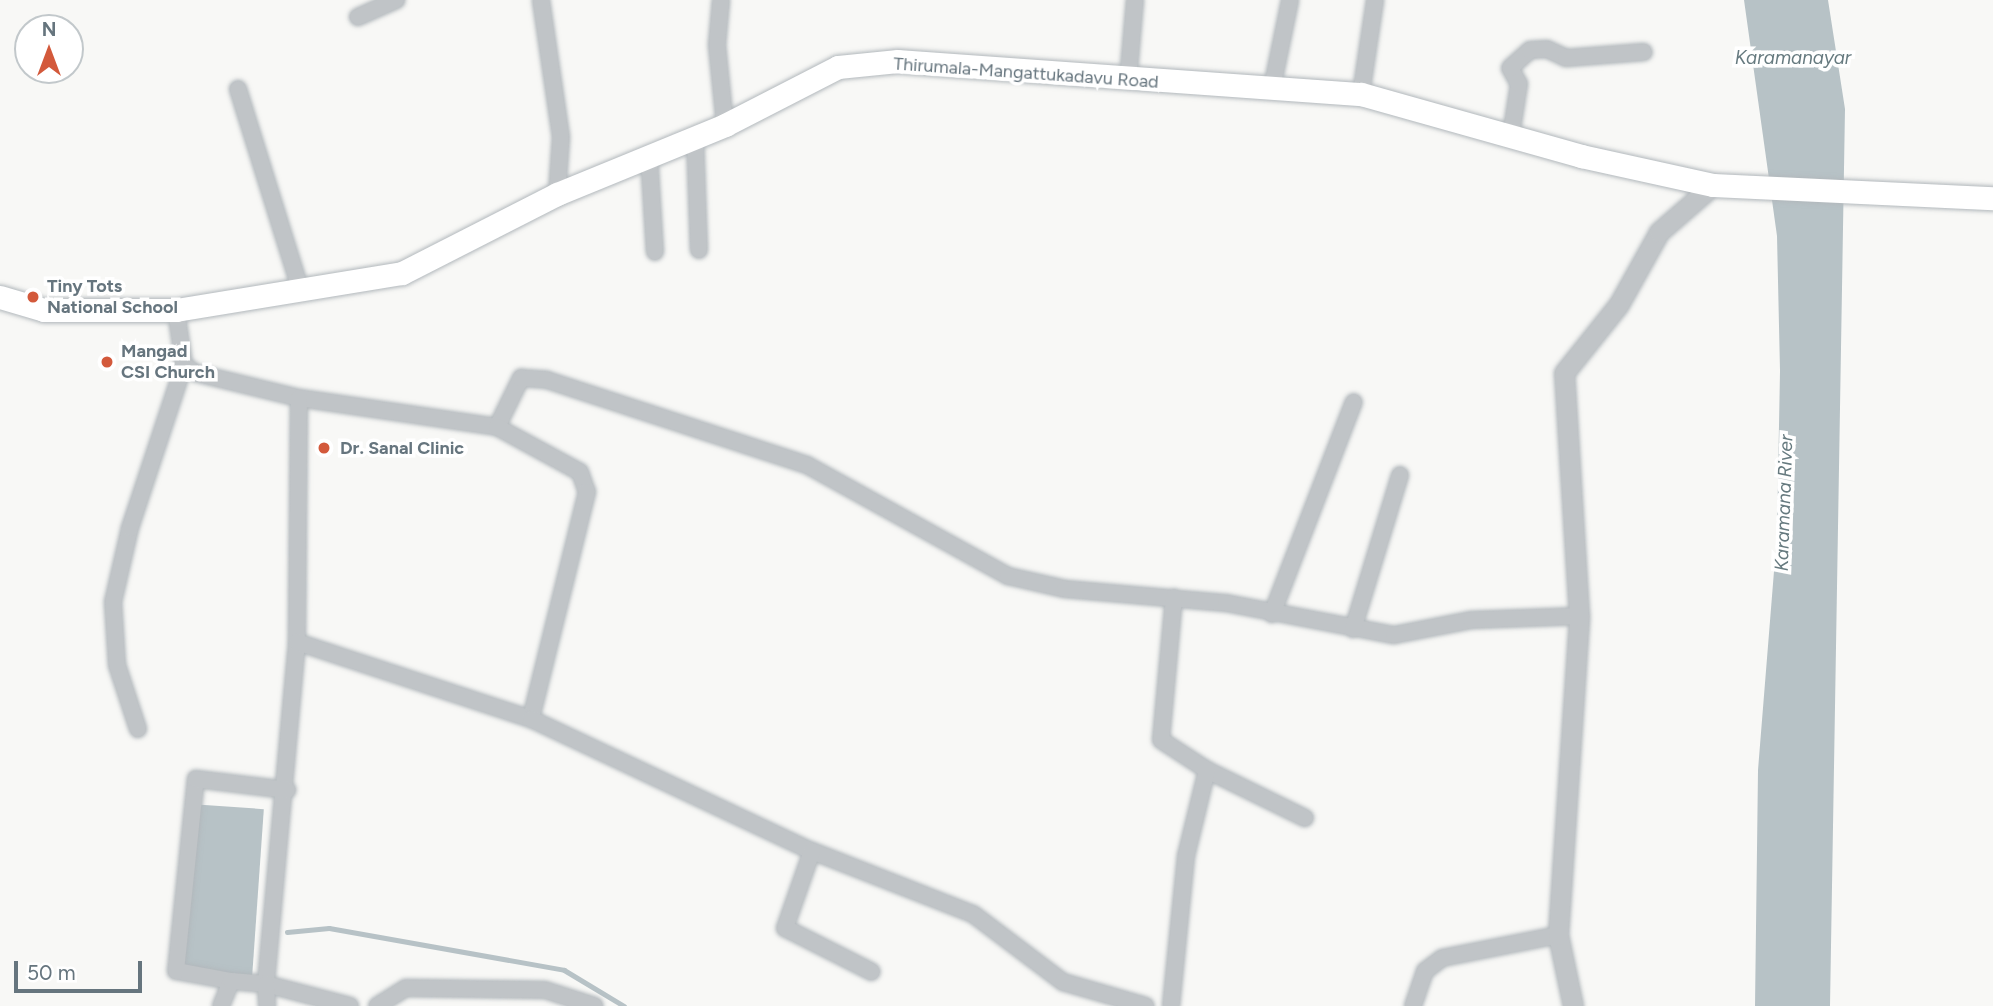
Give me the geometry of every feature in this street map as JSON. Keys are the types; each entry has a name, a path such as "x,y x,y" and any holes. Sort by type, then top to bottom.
{"main road":[{"name":"Thirumala-Mangattukadavu Road","path":"0,297 44,310 176,310 402,273 557,194 725,125 838,67 898,61 1128,81 1361,94 1511,135 1713,185 1880,197 1993,198"}],"street":[{"path":"358,17 396,0"},
{"path":"541,0 561,137 557,194"},
{"path":"721,0 717,45 725,125"},
{"path":"1128,81 1135,0"},
{"path":"1272,88 1290,0"},
{"path":"1361,94 1375,0"},
{"path":"1511,135 1518,84 1510,68 1530,50 1547,49 1566,58 1644,52"},
{"path":"237,89 301,291"},
{"path":"695,137 699,250"},
{"path":"649,156 655,252"},
{"path":"1573,1006 1558,935 1568,863 1579,616 1564,373 1625,295 1659,232 1713,185"},
{"path":"138,729 117,665 113,602 130,528 184,365 176,310"},
{"path":"184,365 299,398 497,427 580,472 587,492 531,719"},
{"path":"497,427 521,378 547,380 807,465 1008,576 1065,589 1174,598 1394,635 1471,620 1579,616"},
{"path":"267,1006 266,984 287,790 297,642 299,398"},
{"path":"1272,614 1354,402"},
{"path":"1353,629 1401,475"},
{"path":"1174,598 1161,740 1207,770 1305,818"},
{"path":"297,642 531,719 812,851 973,914 1063,982 1140,1005"},
{"path":"1171,1006 1186,856 1207,770"},
{"path":"287,790 195,779 176,971 266,984 350,1006"},
{"path":"812,851 785,928 872,972"},
{"path":"1413,1006 1425,971 1442,958 1558,935"},
{"path":"221,1006 231,981"},
{"path":"377,1006 406,988 545,998 595,1006"}],"water":[{"name":"Karamanayar","path":"1744,0 1828,0 1845,109 1830,1006 1755,1006 1758,770 1777,534 1780,371 1777,236"},
{"path":"190,804 264,809 252,976 178,971"}],"waterway":[{"path":"287,932 329,928 564,970 624,1006"}],"place":[{"name":"Tiny Tots National School","path":"33,297"},
{"name":"Mangad CSI Church","path":"107,362"},
{"name":"Dr. Sanal Clinic","path":"324,448"}],"water label":[{"name":"Karamana River","path":"1784,503"}]}
